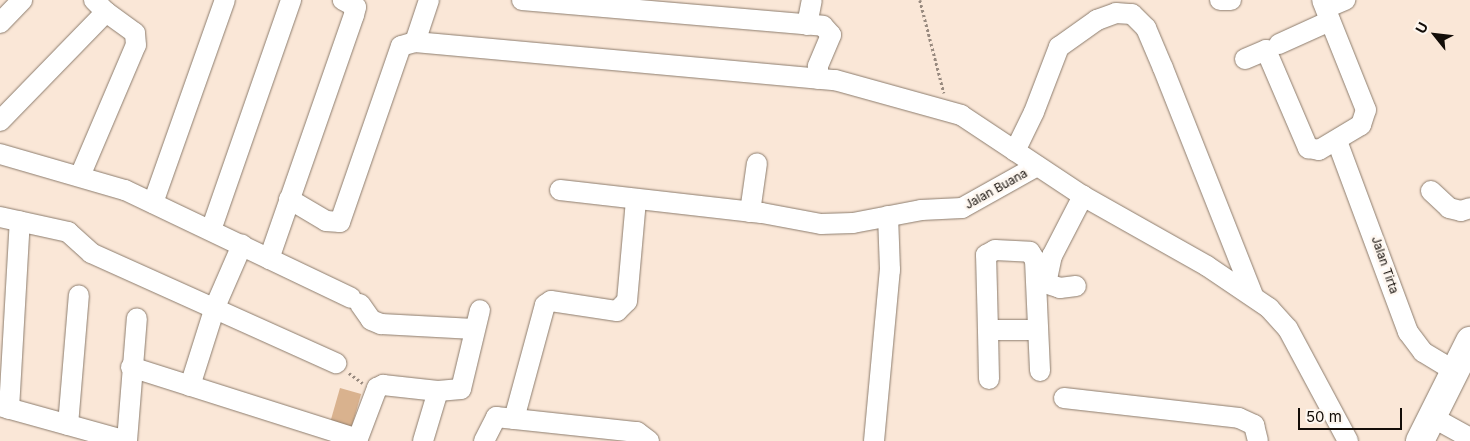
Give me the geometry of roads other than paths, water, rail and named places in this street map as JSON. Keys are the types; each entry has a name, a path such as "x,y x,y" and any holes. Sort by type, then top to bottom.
{"highway":[{"path":"1426,429 1470,341"}],"street":[{"path":"0,23 22,0"},
{"path":"153,203 225,0"},
{"path":"211,230 291,0"},
{"path":"269,259 354,15 356,7 343,0"},
{"path":"416,42 429,0"},
{"path":"522,0 823,26 831,35 818,66 818,79"},
{"path":"806,25 812,0"},
{"path":"1220,0 1231,0"},
{"path":"1279,44 1326,10 1345,0"},
{"path":"0,121 100,6 135,33 136,45 80,176"},
{"path":"1245,59 1266,50 1308,148 1319,150 1337,141 1361,125 1367,115 1326,10"},
{"path":"1014,151 1034,112 1059,47 1097,20 1116,13 1132,14 1146,28 1253,295"},
{"path":"289,199 326,221 340,222 401,46 416,42 818,79 873,89 961,115 1037,166"},
{"name":"Jalan Tirta","path":"1337,141 1408,332 1423,352 1455,372"},
{"path":"0,154 80,176 153,203 356,301 371,320 381,324 474,329"},
{"path":"750,212 757,163"},
{"name":"Jalan Buana","path":"560,190 636,201 750,212 821,224 962,208 1037,166 1082,196 1253,295 1288,329 1348,441"},
{"path":"1431,191 1448,208 1461,211 1470,208"},
{"path":"1040,371 1038,330 1041,285 1052,256 1082,196"},
{"path":"514,419 545,305 551,301 617,310 627,301 636,201"},
{"path":"874,441 890,270 888,216"},
{"path":"0,217 68,232 90,253 215,307 336,363"},
{"path":"20,221 4,407 127,441 136,318"},
{"path":"190,386 215,307 242,246"},
{"path":"989,379 985,264 990,250 1030,252 1035,260 1041,285"},
{"path":"1041,285 1060,288 1076,286"},
{"path":"68,425 79,295"},
{"path":"131,367 358,440 377,388 383,385 458,392 464,384 474,329 480,310"},
{"path":"988,330 1038,330"},
{"path":"422,441 438,391"},
{"path":"1064,398 1239,418 1254,425 1258,441"},
{"path":"484,441 496,417 514,419 553,432 617,436 637,432 649,441"},
{"path":"1426,429 1470,438"}]}
